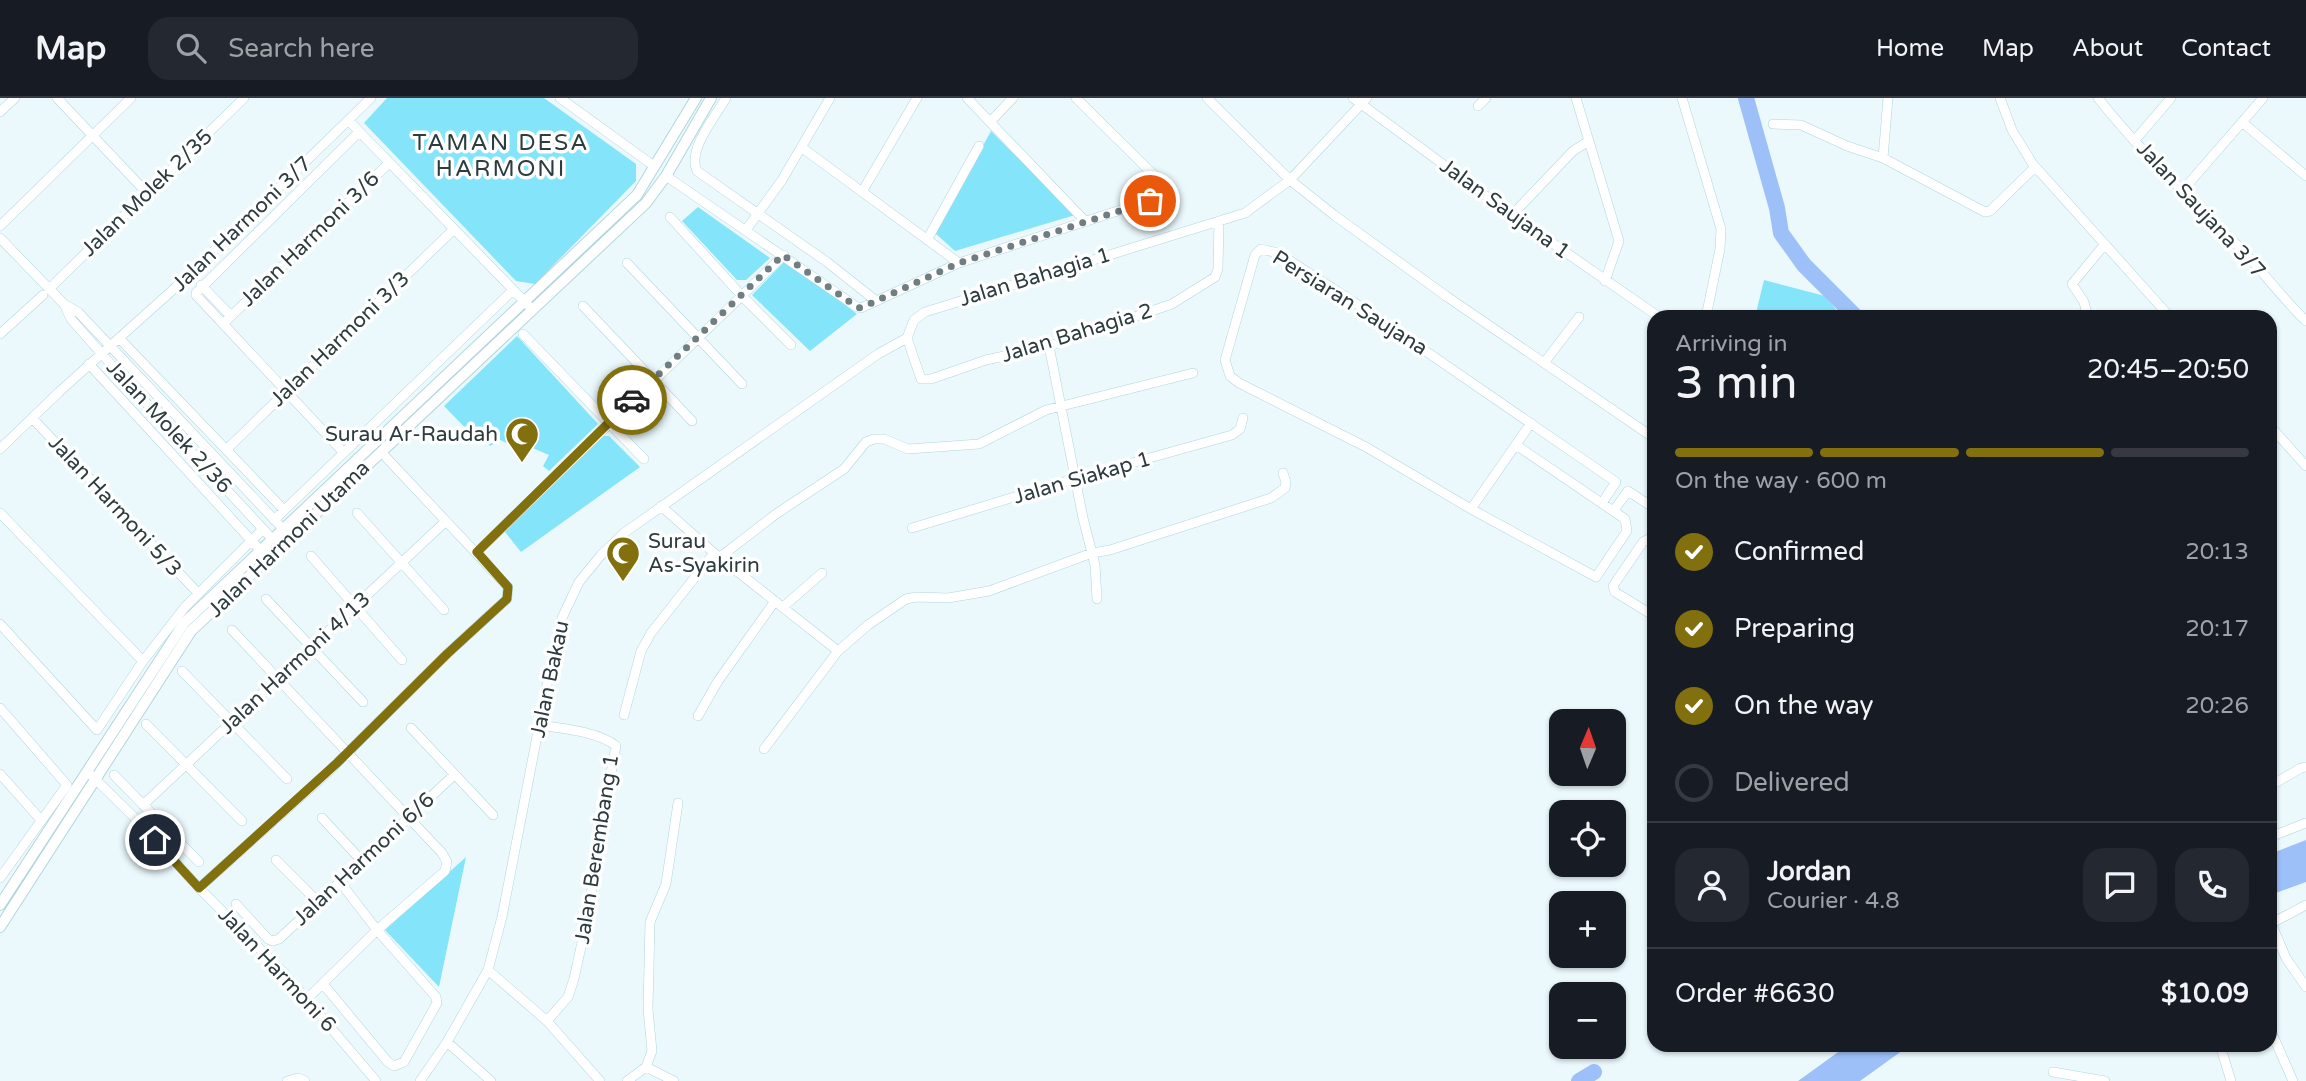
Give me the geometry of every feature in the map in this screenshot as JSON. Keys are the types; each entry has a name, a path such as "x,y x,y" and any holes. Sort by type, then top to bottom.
{"main road":[{"name":"Jalan Harmoni Utama","path":"287,533 637,195 696,98"},
{"name":"Jalan Harmoni Utama","path":"4,906 97,779 191,631 276,543 381,452 646,203 666,176 710,98"},
{"name":"Jalan Harmoni Utama","path":"0,927 4,906 184,623 261,551 276,543"}],"street":[{"path":"0,112 15,98"},
{"path":"57,98 147,193"},
{"path":"0,226 131,98"},
{"name":"Jalan Molek 2/35","path":"0,334 244,98"},
{"name":"Jalan Harmoni 3/7","path":"0,449 101,353 186,278 371,98"},
{"path":"560,98 654,166"},
{"path":"726,98 694,152 694,165 702,175 760,213 875,300"},
{"path":"748,231 830,98"},
{"path":"862,192 917,98"},
{"path":"967,98 1086,222"},
{"path":"990,122 1013,98"},
{"path":"666,176 861,308 959,263 1172,193 1076,98"},
{"path":"1207,98 1290,180 1356,231 1647,433"},
{"name":"Jalan Saujana 1","path":"1353,98 1364,102 1512,215 1608,275 1650,310"},
{"path":"1478,106 1486,98"},
{"path":"1576,98 1619,241 1608,275"},
{"path":"1682,98 1721,229 1720,249 1707,310"},
{"path":"1883,158 1888,98"},
{"path":"2000,98 2012,130 2035,167 2164,310"},
{"name":"Jalan Saujana 3/7","path":"2098,98 2135,140 2252,260 2281,297 2306,321"},
{"path":"2135,140 2171,98"},
{"path":"2183,190 2263,98"},
{"name":"Jalan Bahagia 1","path":"906,338 914,320 925,312 1236,217 1254,208 1290,180 1364,102"},
{"path":"348,121 533,310"},
{"path":"2242,122 2306,176"},
{"path":"1773,124 1801,125 1847,146 1883,158 1985,212 1990,211 2035,167"},
{"name":"Jalan Harmoni 3/6","path":"359,132 201,285 196,295 227,319 389,163"},
{"path":"1512,215 1573,151 1589,141"},
{"path":"927,240 979,146"},
{"path":"801,147 959,263"},
{"path":"670,217 791,345"},
{"name":"Jalan Bahagia 2","path":"906,338 921,379 931,379 986,360 1049,346 1152,312 1172,304 1213,280 1218,269 1219,221"},
{"name":"Jalan Harmoni 3/3","path":"226,449 454,229"},
{"name":"Jalan Molek 2/36","path":"0,238 46,292 78,312 287,533"},
{"path":"2086,310 2072,284 2105,244"},
{"name":"Persiaran Saujana","path":"1602,503 1616,482 1363,308 1278,253 1261,249 1255,254 1225,360 1230,376 1239,383 1366,447 1471,509 1596,577 1626,531 1625,519 1614,510"},
{"path":"477,552 783,255"},
{"path":"627,263 742,384"},
{"path":"274,520 513,290"},
{"name":"Jalan Molek 2/36","path":"64,304 71,319 101,353 276,543"},
{"path":"583,306 692,421"},
{"path":"1544,363 1579,317"},
{"path":"227,319 286,392 343,452"},
{"path":"523,334 643,459"},
{"path":"119,338 284,510"},
{"name":"Jalan Bakau","path":"421,1081 447,1042 488,970 502,917 562,618 579,582 624,533 878,354 906,338"},
{"path":"1049,346 1075,478 1085,555 1097,598"},
{"path":"89,365 261,551"},
{"path":"624,715 641,651 650,633 714,556 844,469 866,442 874,439 898,443 908,449 979,444 1034,415 1061,406 1193,373"},
{"name":"Jalan Harmoni 5/3","path":"32,418 198,593"},
{"name":"Jalan Siakap 1","path":"912,528 1075,478 1232,435 1240,429 1243,418"},
{"path":"1471,509 1531,423"},
{"path":"2277,434 2306,466"},
{"path":"1516,445 1614,510 1628,491 1647,504"},
{"path":"199,888 349,752 447,654 507,599 508,587 381,452"},
{"path":"764,749 834,656 868,625 906,599 948,598 989,591 1085,555 1110,550 1271,498 1285,488 1283,473"},
{"path":"662,506 714,556 834,656"},
{"path":"0,513 144,661"},
{"path":"357,513 444,610"},
{"name":"Jalan Harmoni 4/13","path":"143,805 446,521"},
{"path":"0,624 97,730 144,661 198,593 263,529"},
{"path":"1647,540 1614,586 1615,592 1647,612"},
{"path":"312,556 402,660"},
{"path":"698,716 718,681 775,605 822,573"},
{"path":"266,599 363,702"},
{"path":"233,630 349,752 442,853 447,862 444,871 377,930 308,998"},
{"path":"182,671 287,779"},
{"path":"0,708 67,785 0,878"},
{"name":"Jalan Berembang 1","path":"540,722 608,741 616,746 589,910 573,979 568,997 547,1021"},
{"path":"146,724 242,821"},
{"path":"411,728 493,815"},
{"path":"2277,782 2306,767"},
{"name":"Jalan Harmoni 6","path":"87,772 97,779 199,888 308,998 376,1081"},
{"path":"0,774 41,820"},
{"path":"114,775 199,862"},
{"name":"Jalan Harmoni 6/6","path":"236,904 268,939 279,939 454,775"},
{"path":"627,1081 646,1067 652,1051 648,1009 650,922 666,884 678,803"},
{"path":"322,818 362,861"},
{"path":"2277,834 2306,823"},
{"path":"276,860 318,902"},
{"path":"323,984 394,1066 404,1062 437,1003 436,997 377,930 340,882"},
{"path":"2277,920 2306,905"},
{"path":"2277,937 2286,958 2306,987"},
{"path":"488,970 547,1021 600,1081"},
{"path":"447,1042 491,1081"},
{"path":"2277,1045 2293,1081"},
{"path":"2222,1052 2231,1081"},
{"path":"646,1067 674,1081"},
{"path":"2053,1072 2105,1081"},
{"path":"287,1081 298,1078 305,1081"}],"shaded area":[{"path":"387,98 544,98 636,164 636,181 535,284 516,281 364,123"},
{"path":"991,131 1075,215 955,251 935,233"},
{"path":"698,207 770,258 746,280 737,280 682,221"},
{"path":"786,260 857,314 810,351 752,295"},
{"path":"1764,280 1825,296 1836,310 1757,310"},
{"path":"517,336 598,424 549,471 543,466 549,455 509,438 507,443 500,440 490,446 481,437 477,440 444,406"},
{"path":"602,436 609,436 640,467 521,552 505,532"},
{"path":"2306,840 2306,882 2277,892 2277,851"},
{"path":"466,857 439,987 385,930"},
{"path":"1838,1052 1900,1052 1860,1081 1798,1081"}],"waterway":[{"path":"1746,98 1777,208 1781,233 1804,265 1849,310"},
{"path":"1579,1081 1594,1072"}],"way so far":[{"path":"632,400 783,255 861,308 959,263 1150,201"}],"place":[{"name":"Surau Ar-Raudah","path":"522,464"},
{"name":"Surau As-Syakirin","path":"623,583"}],"district":[{"name":"TAMAN DESA HARMONI","path":"501,156"}],"route":[{"path":"155,840 199,888 326,774 447,654 507,599 508,587 477,552 632,400"}]}
